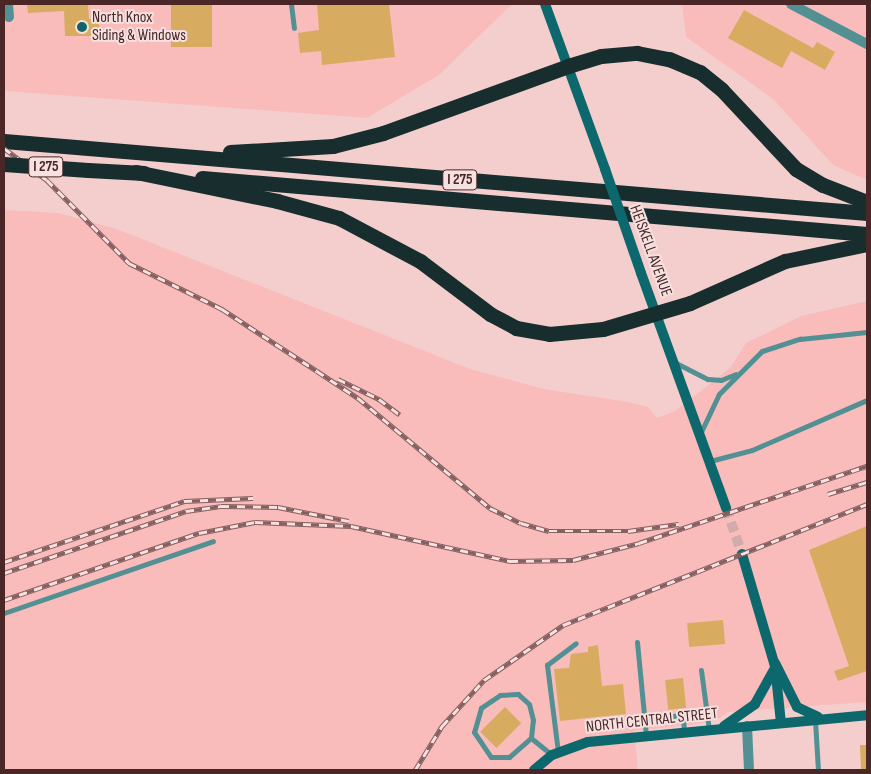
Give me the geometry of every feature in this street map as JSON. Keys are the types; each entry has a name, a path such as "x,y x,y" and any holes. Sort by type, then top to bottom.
{"highway":[{"path":"172,155 333,146 383,133 568,66 601,56 637,53 669,60 700,72 722,90 796,168 824,185 867,202"},
{"name":"I 275","path":"4,141 53,143 172,155 867,212"},
{"name":"I 275","path":"4,164 136,172 867,234"},
{"path":"136,172 277,201 339,218 412,256 490,314 516,328 549,334 578,333 657,314 785,261 867,244"}],"street":[{"path":"8,4 10,17"},
{"name":"HEISKELL AVENUE","path":"545,4 726,508"},
{"path":"791,4 867,44"},
{"path":"742,554 774,663 781,723"},
{"path":"774,663 798,707 819,719"},
{"path":"720,728 756,704 774,663"},
{"name":"NORTH CENTRAL STREET","path":"534,770 555,753 588,742 720,728 867,716"},
{"path":"747,726 749,770"}],"lane":[{"path":"291,4 294,28"},
{"path":"700,435 719,394 736,374 762,351 782,344 867,332"},
{"path":"674,362 708,379 720,380 736,374"},
{"path":"710,461 752,450 867,400"},
{"path":"4,613 213,541"},
{"path":"637,642 646,736"},
{"path":"555,753 547,664 576,643"},
{"path":"701,670 709,730"},
{"path":"518,694 529,704 533,720 531,738 509,757 491,758 474,732 481,708 500,695 518,694"},
{"path":"644,719 683,715 684,732"},
{"path":"818,770 819,719"},
{"path":"531,738 555,753"}],"shaded area":[{"path":"4,4 512,4 439,75 367,118 4,91"},
{"path":"682,4 867,4 867,180 833,165 773,99 686,37"},
{"path":"4,210 58,213 117,229 470,369 544,389 628,402 648,407 657,418 675,411 730,368 746,343 801,316 867,301 867,702 727,712 720,718 699,724 634,731 638,770 4,770"}],"building":[{"name":"North Knox Siding & Windows","path":"27,4 88,4 89,19 99,19 99,36 65,36 64,11 28,13"},
{"path":"171,4 212,4 212,47 171,47"},
{"path":"317,4 389,4 395,57 322,65 321,51 300,53 298,33 319,30"},
{"path":"744,10 813,48 817,42 835,52 825,70 791,51 782,68 728,38"},
{"path":"867,526 867,671 838,681 834,671 849,666 809,550"},
{"path":"723,620 725,644 689,647 687,623"},
{"path":"598,645 602,686 623,684 626,714 560,721 554,669 569,668 571,654 588,652 588,647"},
{"path":"683,678 686,708 668,710 665,680"},
{"path":"505,707 521,723 497,748 480,732"},
{"path":"860,745 867,745 867,770 861,770"}],"tunnel":[{"path":"726,508 742,554"}],"railway":[{"path":"4,148 47,180 129,263 222,309 358,398 490,508 521,523 549,531 628,531 679,524"},
{"path":"338,379 379,399 400,415"},
{"path":"4,600 199,533 255,522 351,526 510,561 573,560 639,543 867,466"},
{"path":"828,494 867,482"},
{"path":"4,562 184,501 253,498"},
{"path":"415,770 442,726 484,680 563,625 867,504"},
{"path":"4,573 186,511 221,506 278,507 349,521"}],"place":[{"name":"North Knox Siding & Windows","path":"82,27"}]}
